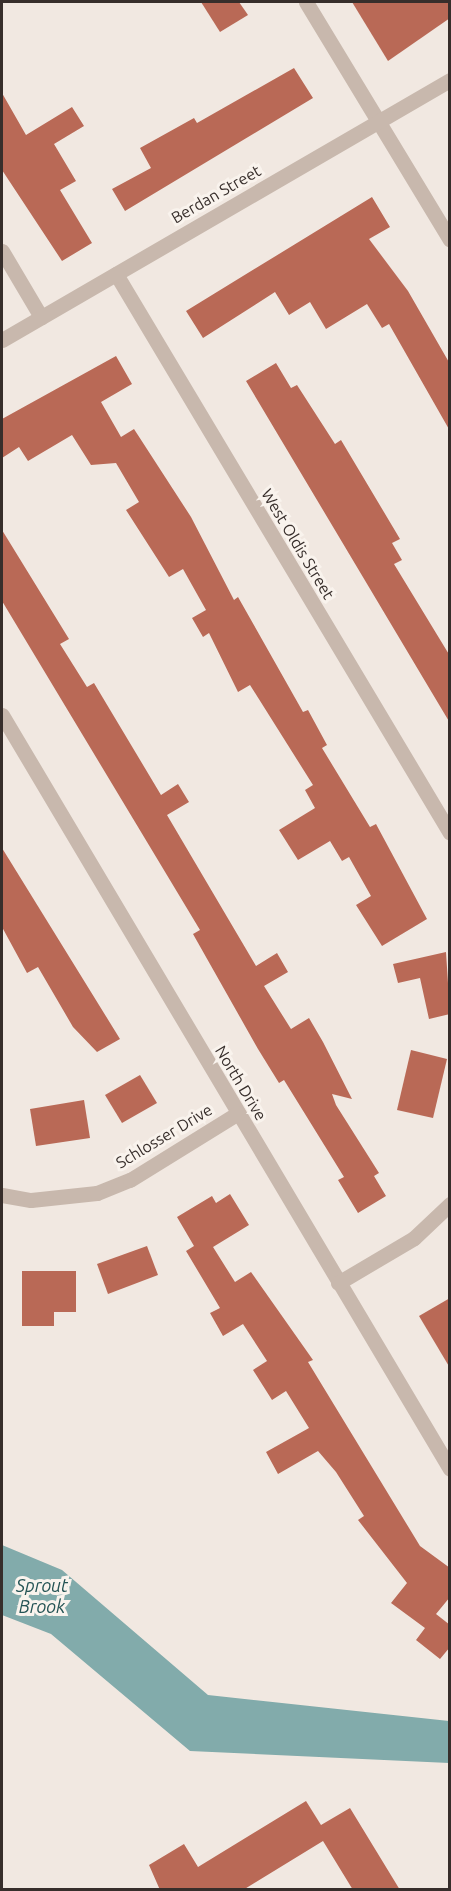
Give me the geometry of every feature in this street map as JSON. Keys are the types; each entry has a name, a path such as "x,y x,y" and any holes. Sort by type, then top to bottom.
{"street":[{"path":"306,2 450,240"},
{"name":"Berdan Street","path":"2,340 450,80"},
{"path":"2,251 41,317"},
{"name":"West Oldis Street","path":"116,274 450,833"},
{"name":"North Drive","path":"2,715 450,1469"},
{"name":"Schlosser Drive","path":"2,1195 55,1200 97,1193 130,1180 238,1113"},
{"path":"338,1283 414,1238 450,1204"}],"water":[{"name":"Sprout Brook","path":"2,1545 62,1570 208,1695 449,1721 449,1763 190,1751 51,1634 2,1615"}],"building":[{"path":"201,2 239,2 248,15 220,32"},
{"path":"352,2 450,2 450,18 388,61"},
{"path":"294,68 313,98 125,211 112,189 151,168 140,148 194,118 197,123"},
{"path":"2,93 26,135 72,107 84,126 54,144 76,181 60,190 92,243 62,261 2,170"},
{"path":"372,197 390,227 369,239 408,291 450,364 450,431 389,324 382,328 367,304 326,329 310,302 289,315 275,292 203,338 186,311"},
{"path":"116,356 132,384 101,402 121,437 134,429 191,517 234,600 238,597 303,712 308,710 327,745 322,748 370,827 376,824 427,919 382,946 356,905 371,896 349,857 342,861 330,841 298,860 279,830 315,808 305,790 313,785 250,685 238,692 209,633 203,637 192,618 206,610 183,569 169,577 126,510 139,502 116,463 91,465 72,435 28,461 19,447 2,458 2,419"},
{"path":"276,363 291,388 297,385 335,444 341,440 400,539 392,543 402,560 394,564 450,656 450,723 246,381"},
{"path":"2,530 69,639 60,644 87,687 94,683 161,795 178,784 189,802 167,815 256,966 277,953 288,972 264,986 291,1029 309,1018 323,1042 352,1099 332,1094 336,1105 379,1173 374,1176 386,1196 358,1213 338,1180 344,1177 284,1080 279,1083 258,1049 193,934 200,930 2,601"},
{"path":"2,848 120,1039 97,1052 73,1027 38,967 27,973 2,927"},
{"path":"446,952 450,1014 429,1019 420,978 398,983 393,964"},
{"path":"411,1050 447,1059 433,1118 397,1110"},
{"path":"140,1075 157,1103 122,1123 105,1095"},
{"path":"84,1100 90,1138 36,1146 30,1109"},
{"path":"230,1194 249,1225 213,1247 235,1282 251,1272 313,1360 308,1362 420,1546 450,1568 450,1597 436,1614 450,1625 450,1647 440,1659 416,1640 425,1628 391,1603 407,1583 358,1520 364,1516 336,1472 318,1451 278,1474 266,1452 309,1428 286,1391 272,1400 253,1370 267,1361 243,1324 223,1336 210,1313 220,1308 186,1251 194,1246 177,1217 212,1196 216,1203"},
{"path":"147,1246 158,1275 108,1294 97,1264"},
{"path":"22,1271 76,1271 76,1312 54,1312 54,1326 22,1326"},
{"path":"450,1298 450,1368 419,1316"},
{"path":"306,1801 321,1825 350,1808 400,1890 353,1890 323,1841 243,1890 160,1890 149,1865 184,1844 198,1867"}]}
